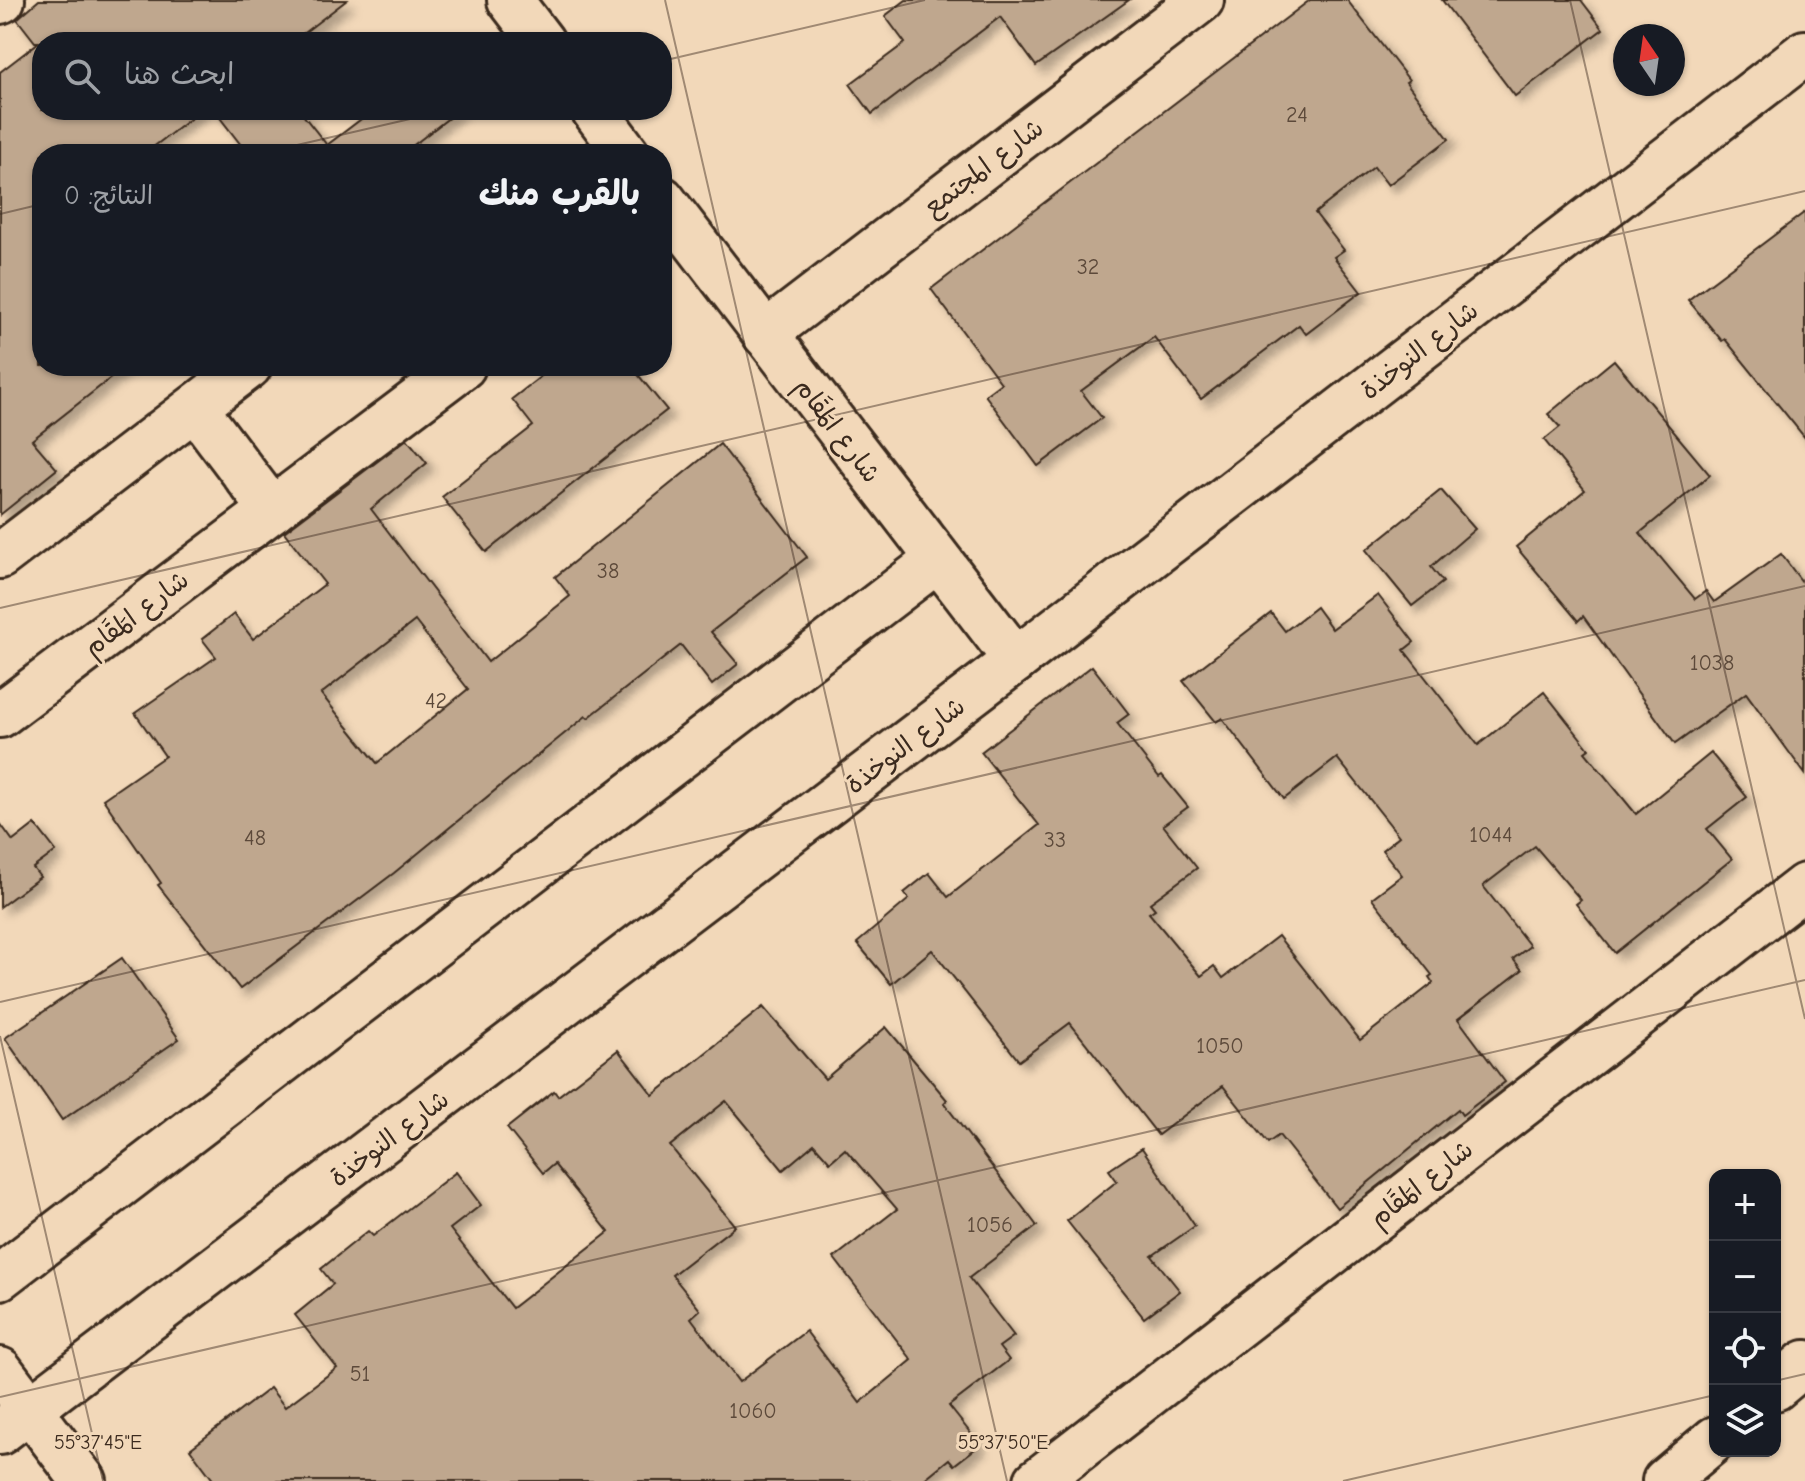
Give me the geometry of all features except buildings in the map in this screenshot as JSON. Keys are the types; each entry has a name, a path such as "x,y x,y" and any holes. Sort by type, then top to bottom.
{"main road":[{"path":"510,0 534,32"},
{"name":"شارع المجتمع","path":"765,334 1201,0"},
{"name":"شارع النوخذة","path":"15,1421 1016,660 1805,53"},
{"path":"602,120 620,144"},
{"name":"شارع المَقَام","path":"672,212 936,561 1016,660"},
{"path":"0,556 236,376"},
{"name":"شارع المَقَام","path":"0,715 450,376"},
{"path":"195,408 272,510"},
{"path":"0,1277 936,561"},
{"name":"شارع المَقَام","path":"1037,1481 1805,886"},
{"path":"1779,1385 1805,1363"},
{"path":"0,1370 15,1421 84,1481"},
{"path":"1665,1481 1709,1444"}]}
